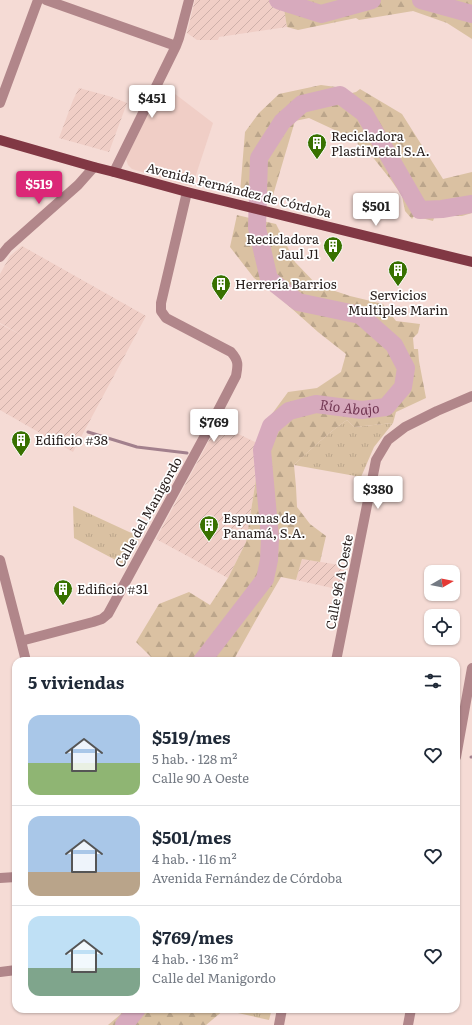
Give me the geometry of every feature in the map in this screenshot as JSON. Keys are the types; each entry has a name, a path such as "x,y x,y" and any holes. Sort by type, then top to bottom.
{"main road":[{"name":"Avenida Fernández de Córdoba","path":"0,140 187,192 472,262"}],"street":[{"path":"0,103 38,0"},
{"path":"46,0 176,46"},
{"path":"114,172 180,38 189,0"},
{"path":"0,257 8,247 78,185 94,167"},
{"name":"Calle del Manigordo","path":"21,641 93,622 102,619 108,614 236,376 238,366 236,358 230,352 166,318 161,311 161,303 187,192"},
{"name":"Calle 96 A Oeste","path":"337,657 376,460 388,440 405,427 437,410 472,396"},
{"path":"0,560 25,657"},
{"path":"460,735 472,668"},
{"path":"0,878 12,877"},
{"path":"0,972 12,970"},
{"path":"279,1025 281,1013"},
{"path":"408,1025 410,1013"}],"shaded area":[{"path":"195,0 268,0 284,9 287,27 219,37 218,40 197,40 187,33"},
{"path":"162,84 213,123 192,187 132,169 128,165 126,159"},
{"path":"79,88 112,97 127,103 109,152 59,138"},
{"path":"22,246 146,316 73,452 0,410 0,324 25,337 0,323 0,274 10,256"},
{"path":"218,424 259,444 256,479 246,542 228,578 156,539"},
{"path":"302,559 346,566 341,590 296,580"}],"green space":[{"path":"268,0 472,0 472,39 447,23 413,11 359,20 356,18 298,30 287,27 284,9"},
{"path":"321,85 336,87 348,94 356,92 360,89 402,114 443,179 472,172 472,213 462,216 434,218 433,221 414,216 412,219 405,211 402,196 371,155 363,150 354,139 309,118 295,121 271,202 240,193 245,132 259,113 279,94"},
{"path":"237,215 276,224 295,262 317,285 350,296 383,304 396,321 420,324 418,333 413,338 414,349 418,349 426,398 396,412 393,423 354,427 347,420 313,447 294,465 297,507 310,524 326,536 320,562 302,559 296,580 281,577 235,657 151,657 136,642 159,604 189,592 210,605 228,578 246,542 256,479 259,444 269,418 288,392 317,388 341,372 346,354 318,332 272,291 254,278 230,247"},
{"path":"347,420 354,427 393,423 374,447 361,477 294,465 313,447"},
{"path":"73,506 140,537 125,565 74,538"},
{"path":"220,1013 206,1025 108,1025 121,1014"},
{"path":"238,1013 271,1013 269,1020"}],"waterway":[{"name":"Río Abajo","path":"278,0 321,14 372,0"},
{"name":"Río Abajo","path":"421,0 472,14"},
{"name":"Río Abajo","path":"205,657 265,579 269,560 270,538 262,450 271,426 289,411 316,404 362,410 386,407 403,387 406,368 394,345 360,315 298,302 269,279 257,228 259,158 282,122 302,104 340,95 364,113 420,210 442,209 472,204"},
{"path":"88,432 137,447 187,453"},
{"name":"Río Abajo","path":"124,1025 134,1013"}],"place":[{"name":"Recicladora PlastiMetal S.A.","path":"317,160"},
{"name":"Recicladora Jaul J1","path":"333,263"},
{"name":"Servicios Multiples Marin","path":"398,287"},
{"name":"Herrería Barrios","path":"221,301"},
{"name":"Edificio #38","path":"21,457"},
{"name":"Espumas de Panamá, S.A.","path":"209,542"},
{"name":"Edificio #31","path":"63,606"}]}
